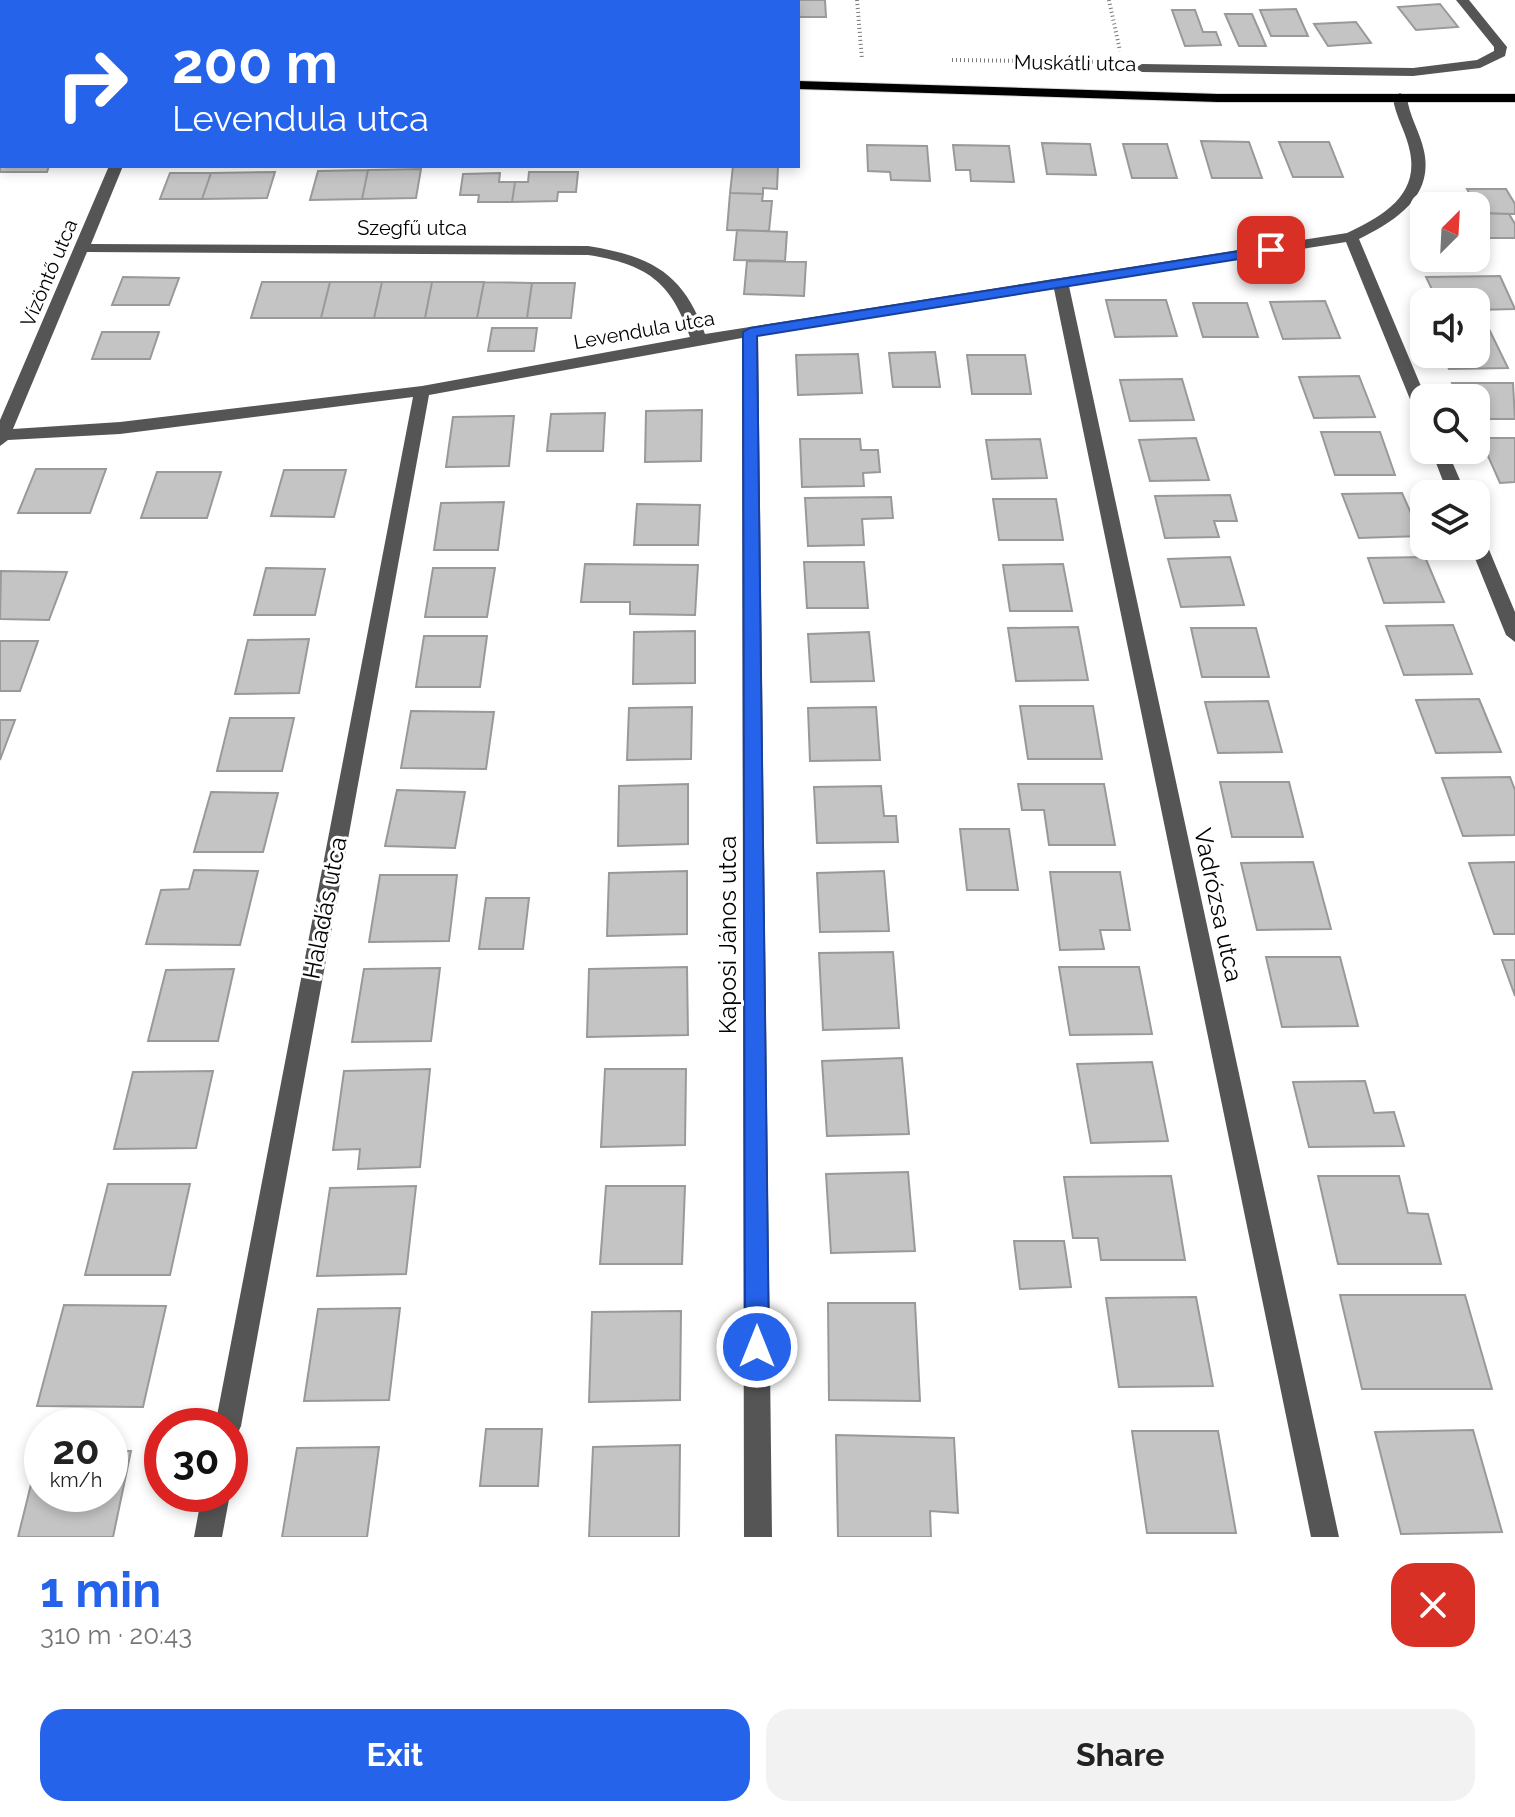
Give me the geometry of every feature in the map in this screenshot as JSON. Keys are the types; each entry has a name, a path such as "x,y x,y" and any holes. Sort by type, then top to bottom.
{"main road":[{"name":"Muskátli utca","path":"800,84 1218,98 1515,96"}],"street":[{"name":"Muskátli utca","path":"1142,68 1389,73 1480,64 1500,53 1501,47 1462,0"},
{"name":"Levendula utca","path":"1,437 120,428 422,391 699,340 1351,237 1389,218 1411,197 1416,187 1420,162 1400,112 1400,97"},
{"name":"Vízöntő utca","path":"1,437 115,168"},
{"path":"1351,237 1412,384"},
{"name":"Szegfű utca","path":"82,248 573,248 604,252 638,262 665,278 682,299 699,340"},
{"name":"Vadrózsa utca","path":"1061,284 1325,1537"},
{"name":"Kaposi János utca","path":"750,332 758,1537"},
{"name":"Haladás utca","path":"231,1408 422,391"},
{"path":"1484,560 1515,635"},
{"path":"208,1537 213,1512"}],"path":[{"path":"857,0 862,59"}],"building":[{"path":"800,0 825,0 826,17 800,17"},
{"path":"1440,4 1458,27 1416,30 1398,7"},
{"path":"1296,9 1308,36 1271,36 1260,10"},
{"path":"1172,10 1195,10 1203,32 1216,32 1221,45 1185,46"},
{"path":"1225,14 1252,14 1266,46 1239,46"},
{"path":"1356,22 1371,43 1328,46 1314,24"},
{"path":"1201,141 1249,142 1262,178 1212,178"},
{"path":"1279,142 1329,142 1343,177 1293,177"},
{"path":"1042,143 1090,144 1096,175 1047,174"},
{"path":"1123,144 1167,144 1177,178 1132,178"},
{"path":"867,145 927,146 930,181 891,180 890,172 868,171"},
{"path":"953,145 1009,146 1014,182 971,181 970,170 956,170"},
{"path":"0,168 48,168 47,172 0,172"},
{"path":"733,168 778,168 777,189 763,188 763,194 730,193"},
{"path":"421,169 416,198 362,199 368,170"},
{"path":"368,170 362,199 310,200 318,171"},
{"path":"275,172 267,198 202,199 211,173"},
{"path":"529,172 578,172 576,192 558,192 557,201 512,202 515,182 528,182"},
{"path":"170,173 211,173 202,199 160,199"},
{"path":"500,173 499,182 515,182 512,202 478,202 479,195 460,195 463,174"},
{"path":"1467,189 1506,189 1515,204 1515,214 1490,213 1490,192 1469,192"},
{"path":"730,193 763,194 762,201 772,201 769,231 727,230"},
{"path":"1490,213 1509,214 1515,224 1515,238 1490,238"},
{"path":"737,230 787,232 785,261 734,260"},
{"path":"747,261 806,262 804,296 744,294"},
{"path":"1500,276 1515,309 1490,310 1490,288 1431,288 1426,277"},
{"path":"123,277 179,278 169,305 112,305"},
{"path":"262,282 330,282 321,318 251,318"},
{"path":"330,282 382,282 374,318 321,318"},
{"path":"382,282 432,282 425,318 374,318"},
{"path":"432,282 484,282 477,318 425,318"},
{"path":"484,282 532,283 527,318 477,318"},
{"path":"532,283 575,283 571,318 527,318"},
{"path":"1106,300 1166,300 1177,336 1115,337"},
{"path":"1325,301 1340,338 1283,339 1270,302"},
{"path":"1193,303 1247,303 1258,337 1203,337"},
{"path":"492,328 537,328 534,351 488,351"},
{"path":"1490,331 1508,368 1449,369 1490,368"},
{"path":"102,332 159,332 150,359 92,359"},
{"path":"935,352 940,387 893,387 889,353"},
{"path":"858,354 862,393 798,395 796,355"},
{"path":"967,355 1025,355 1031,394 972,394"},
{"path":"1359,376 1375,417 1314,418 1299,377"},
{"path":"1182,379 1194,420 1130,421 1120,380"},
{"path":"1513,383 1515,419 1490,419 1490,384 1452,384"},
{"path":"702,410 701,461 645,462 646,411"},
{"path":"605,413 603,451 547,451 551,414"},
{"path":"514,416 509,466 446,467 453,417"},
{"path":"1321,432 1380,432 1395,475 1335,475"},
{"path":"1196,438 1209,480 1150,481 1139,440"},
{"path":"1490,438 1515,438 1515,482 1500,483 1490,460"},
{"path":"800,439 860,439 861,450 878,450 880,472 863,473 864,486 802,487"},
{"path":"1040,439 1047,478 992,479 986,440"},
{"path":"36,469 106,469 90,513 18,513"},
{"path":"284,470 346,470 334,517 271,516"},
{"path":"157,472 221,472 207,518 141,518"},
{"path":"1402,493 1410,511 1410,536 1359,538 1342,494"},
{"path":"1230,495 1237,521 1214,521 1219,537 1165,538 1155,496"},
{"path":"891,497 893,518 862,519 864,545 808,546 805,498"},
{"path":"993,499 1056,499 1063,540 999,540"},
{"path":"504,502 498,550 434,550 441,503"},
{"path":"637,504 700,505 698,545 634,545"},
{"path":"1230,557 1244,605 1181,607 1168,559"},
{"path":"1368,558 1426,560 1444,602 1384,603"},
{"path":"804,562 864,562 868,608 807,608"},
{"path":"585,564 698,565 695,615 630,614 630,602 581,602"},
{"path":"1063,564 1072,611 1010,611 1003,565"},
{"path":"266,568 325,569 315,615 254,615"},
{"path":"433,568 495,568 487,617 425,617"},
{"path":"1,571 67,572 49,620 0,619"},
{"path":"1453,625 1472,674 1404,675 1386,626"},
{"path":"1078,627 1088,680 1016,681 1008,628"},
{"path":"1191,628 1256,628 1269,677 1202,677"},
{"path":"695,631 695,683 633,684 634,632"},
{"path":"869,632 874,681 811,682 808,634"},
{"path":"424,636 487,636 480,687 416,687"},
{"path":"309,639 299,693 235,694 248,640"},
{"path":"0,641 38,641 20,691 0,691"},
{"path":"1479,699 1501,752 1436,753 1416,700"},
{"path":"1268,701 1282,752 1218,753 1205,702"},
{"path":"1020,706 1093,706 1102,759 1028,759"},
{"path":"692,707 691,759 627,760 629,708"},
{"path":"876,707 880,760 810,761 808,708"},
{"path":"411,711 494,712 486,769 401,768"},
{"path":"230,718 294,718 282,771 217,771"},
{"path":"0,720 15,720 0,760"},
{"path":"1510,777 1515,790 1515,835 1463,836 1442,778"},
{"path":"1220,782 1289,782 1303,837 1232,837"},
{"path":"688,784 688,844 618,846 619,786"},
{"path":"1018,784 1104,784 1115,845 1049,845 1044,810 1022,810"},
{"path":"881,786 884,816 896,816 898,842 817,843 814,787"},
{"path":"397,790 465,792 455,848 385,846"},
{"path":"211,792 278,793 263,852 194,852"},
{"path":"960,829 1009,829 1018,890 967,890"},
{"path":"1313,862 1331,929 1257,930 1241,863"},
{"path":"1515,862 1515,934 1494,934 1469,863"},
{"path":"194,870 258,871 240,945 146,944 161,890 189,889"},
{"path":"687,871 687,934 607,936 609,873"},
{"path":"884,871 889,931 820,932 817,873"},
{"path":"1050,872 1120,872 1130,930 1100,930 1104,949 1060,950"},
{"path":"380,875 457,875 449,941 369,942"},
{"path":"486,898 529,898 523,949 479,949"},
{"path":"893,952 899,1028 823,1030 819,953"},
{"path":"1266,957 1340,957 1358,1026 1282,1027"},
{"path":"1502,960 1515,960 1515,996"},
{"path":"687,967 688,1035 587,1037 589,969"},
{"path":"1059,967 1139,967 1152,1034 1070,1035"},
{"path":"440,968 431,1041 352,1042 364,969"},
{"path":"234,969 218,1041 148,1041 166,970"},
{"path":"902,1058 909,1134 827,1136 822,1061"},
{"path":"1152,1062 1168,1141 1091,1143 1077,1064"},
{"path":"430,1069 420,1167 358,1169 360,1149 333,1150 344,1071"},
{"path":"605,1069 686,1069 685,1145 601,1147"},
{"path":"213,1071 196,1148 114,1149 133,1072"},
{"path":"1365,1081 1374,1113 1394,1112 1404,1146 1309,1147 1293,1082"},
{"path":"908,1172 915,1251 831,1253 826,1174"},
{"path":"1171,1176 1185,1260 1101,1260 1098,1238 1073,1238 1064,1177"},
{"path":"1318,1176 1399,1176 1408,1213 1428,1214 1441,1264 1338,1264"},
{"path":"108,1184 190,1184 170,1275 85,1275"},
{"path":"416,1186 406,1274 317,1276 330,1188"},
{"path":"606,1186 685,1186 682,1264 600,1264"},
{"path":"1014,1241 1064,1241 1071,1287 1020,1289"},
{"path":"1340,1295 1465,1295 1492,1389 1362,1389"},
{"path":"1196,1297 1213,1386 1119,1387 1106,1298"},
{"path":"828,1303 915,1303 920,1401 829,1400"},
{"path":"64,1305 166,1306 143,1407 37,1406"},
{"path":"400,1308 389,1400 304,1401 318,1309"},
{"path":"681,1311 680,1400 589,1402 592,1312"},
{"path":"486,1429 542,1429 538,1486 480,1486"},
{"path":"1473,1430 1502,1532 1401,1534 1375,1432"},
{"path":"1132,1431 1218,1431 1236,1533 1147,1533"},
{"path":"836,1435 954,1438 958,1513 930,1511 931,1537 838,1537"},
{"path":"680,1445 679,1537 589,1537 593,1447"},
{"path":"379,1447 367,1537 282,1537 297,1448"},
{"path":"24,1512 118,1512 113,1537 18,1537"}],"route":[{"path":"757,1347 750,332 1271,250"}]}
